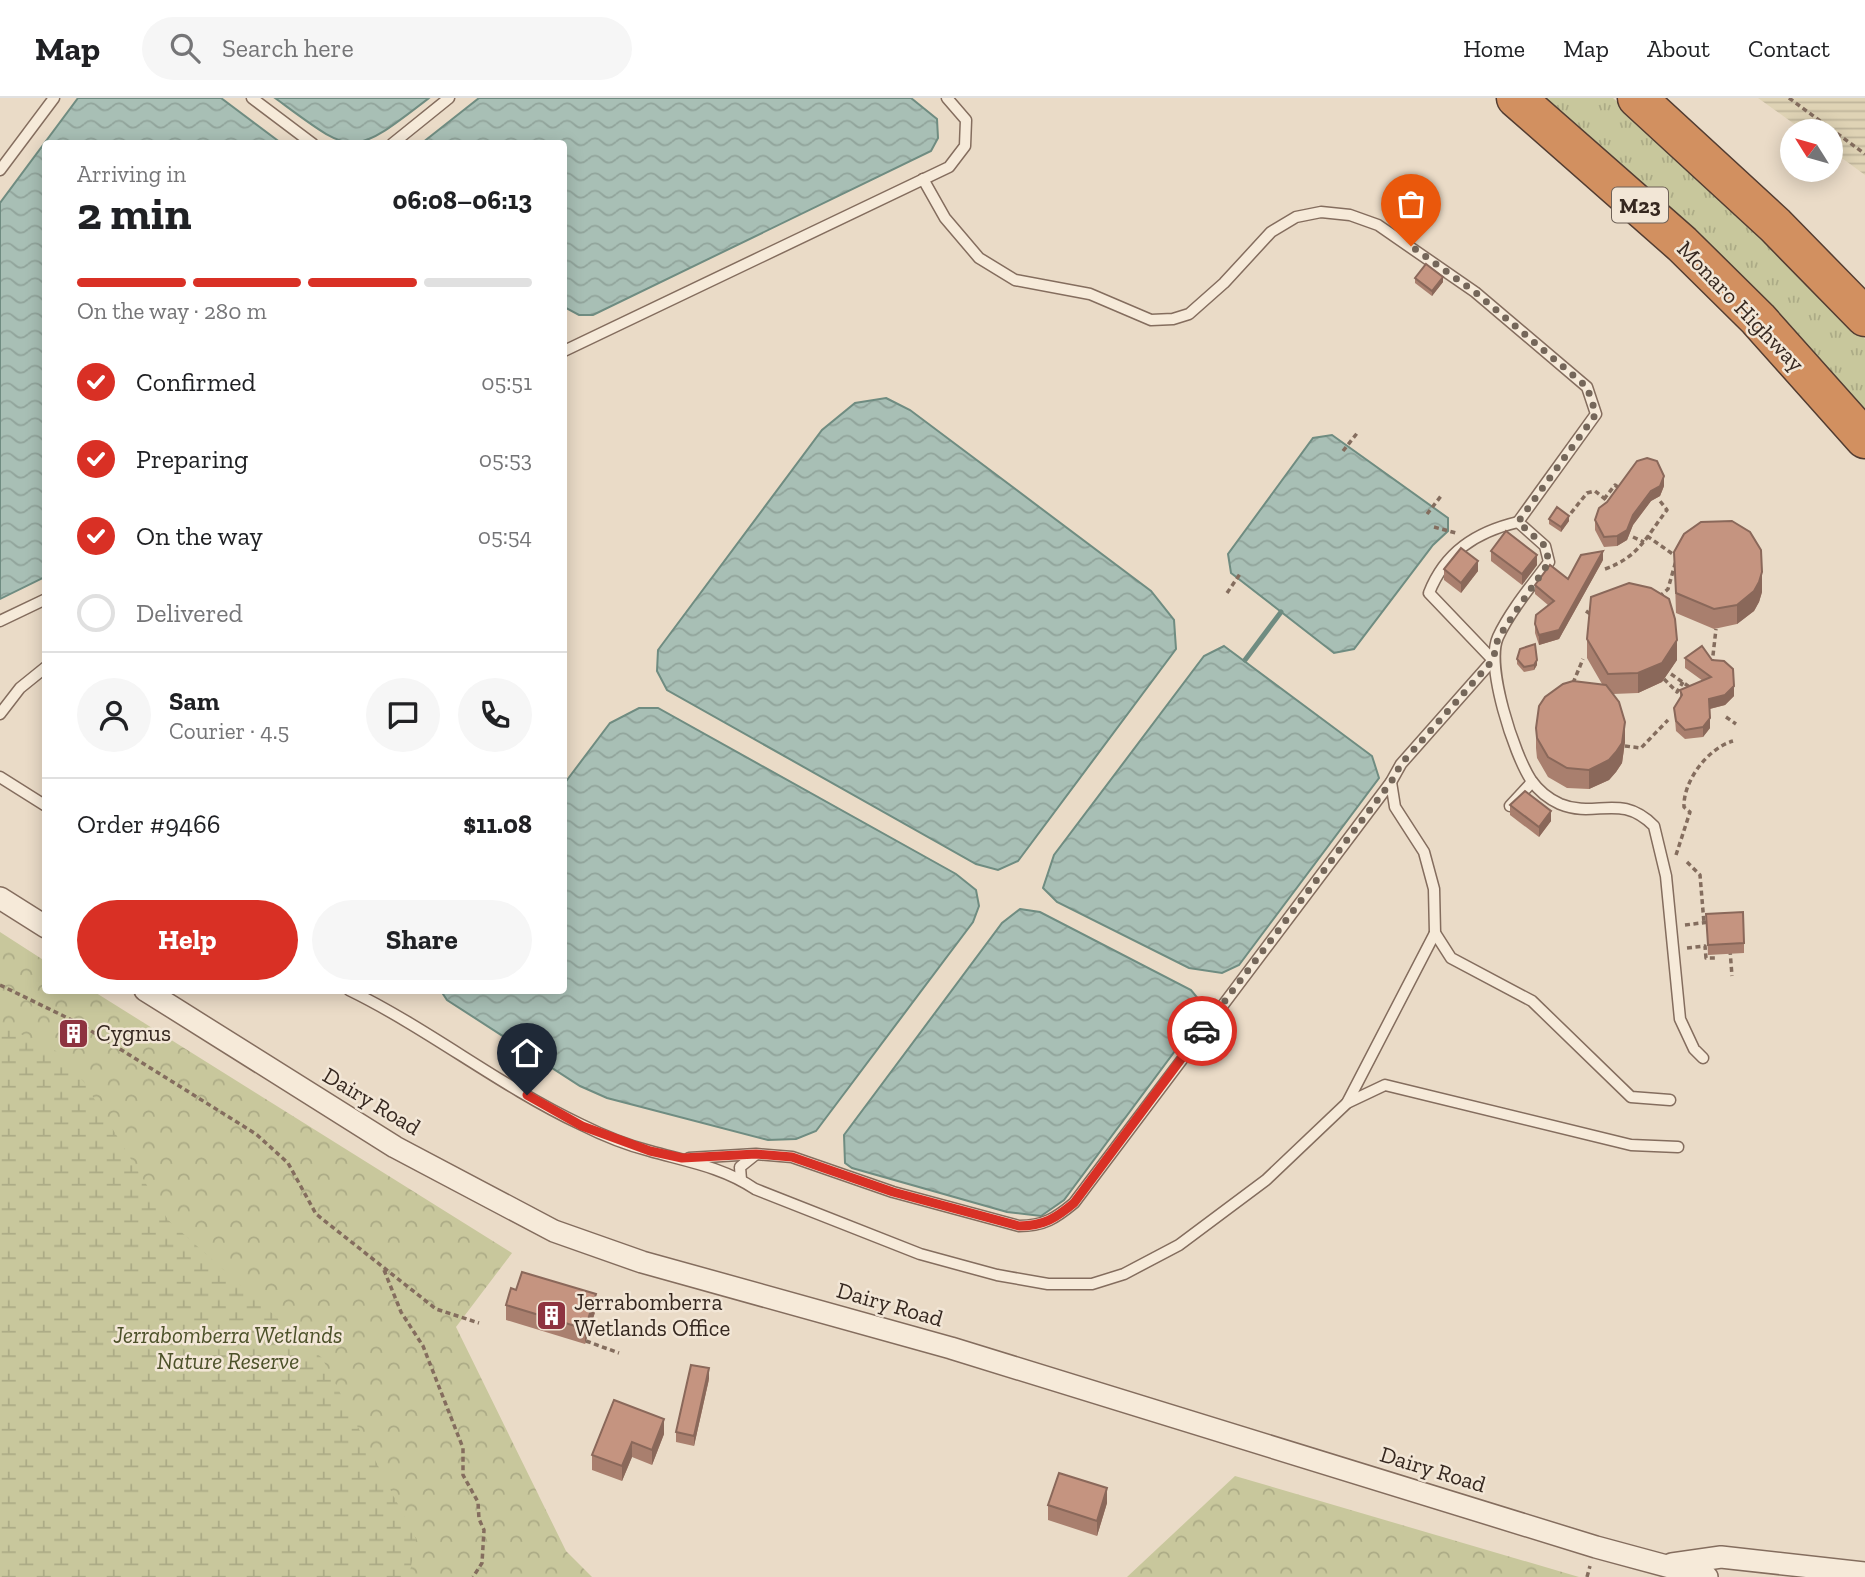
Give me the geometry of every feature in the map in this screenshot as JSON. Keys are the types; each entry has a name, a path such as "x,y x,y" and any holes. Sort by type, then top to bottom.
{"highway":[{"name":"Monaro Highway","path":"1516,98 1682,244 1758,319 1865,439"},
{"path":"1637,98 1775,225 1865,317"}],"street":[{"path":"0,898 42,924"},
{"name":"Dairy Road","path":"151,994 395,1147 554,1231 642,1262 951,1348 1596,1547 1665,1571 1707,1577"},
{"name":"Dairy Road","path":"1665,1571 1721,1557 1865,1573"}],"lane":[{"path":"0,170 54,98"},
{"path":"252,98 308,140"},
{"path":"397,140 449,98"},
{"path":"567,350 948,167 965,146 966,120 947,98"},
{"path":"923,179 945,218 979,258 1016,280 1090,294 1151,320 1173,319 1189,314 1224,283 1271,232 1296,217 1321,212 1350,215 1378,225 1475,292 1587,387 1596,414 1518,522 1497,527 1459,547 1438,571 1429,593 1493,660 1522,762 1532,782 1547,797 1561,805 1629,808 1644,816 1654,826 1666,876 1680,1019 1694,1049 1703,1058"},
{"path":"682,1158 756,1154 792,1157 893,1192 1019,1226 1038,1226 1055,1219 1074,1203 1391,782 1401,764 1493,660 1498,638 1549,562 1545,546 1518,522"},
{"path":"0,621 42,601"},
{"path":"0,714 20,688 42,670"},
{"path":"0,777 42,803"},
{"path":"357,994 390,1010 582,1126 741,1180 920,1254 997,1275 1048,1284 1092,1284 1124,1275 1180,1245 1266,1181 1347,1103 1434,933 1434,889 1424,852 1395,807 1391,782"},
{"path":"1510,806 1532,782"},
{"path":"1434,933 1451,958 1532,1001 1631,1097 1670,1100"},
{"path":"1347,1103 1385,1086 1631,1145 1678,1147"},
{"path":"741,1180 740,1167 756,1154"}],"path":[{"path":"1789,98 1865,154"},
{"path":"1343,451 1358,432"},
{"path":"1604,499 1615,485 1621,489"},
{"path":"1570,513 1587,493 1595,491 1616,507"},
{"path":"1427,514 1441,496"},
{"path":"1605,569 1633,556 1667,510 1660,501"},
{"path":"1434,527 1457,533"},
{"path":"1647,536 1677,557 1668,589 1649,605"},
{"path":"1633,537 1644,542"},
{"path":"1227,593 1240,574"},
{"path":"1586,611 1595,617 1602,610"},
{"path":"1712,664 1716,629"},
{"path":"1572,685 1583,659"},
{"path":"1671,674 1691,688"},
{"path":"1664,679 1677,692 1683,682"},
{"path":"1726,717 1736,724"},
{"path":"1625,746 1641,748 1668,720"},
{"path":"1666,876 1690,812 1684,807 1684,800 1697,769 1717,748 1733,741"},
{"path":"1687,862 1700,875 1704,923"},
{"path":"1692,924 1716,922"},
{"path":"1730,944 1732,976"},
{"path":"1674,950 1705,946 1706,958 1716,958"},
{"path":"0,985 78,1026 256,1134 288,1163 316,1214 436,1309 480,1323"},
{"path":"384,1268 401,1312 423,1346 463,1448 463,1475 478,1502 479,1519 484,1530 482,1563 473,1577"},
{"path":"586,1341 619,1353"}],"shaded area":[{"path":"1758,98 1865,98 1865,175 1843,159 1843,119 1787,119"}],"green space":[{"path":"1533,98 1613,98 1742,216 1865,339 1865,415"},
{"name":"Jerrabomberra Wetlands Nature Reserve","path":"0,932 42,959 42,994 98,994 512,1253 456,1327 566,1551 592,1577 0,1577"},
{"path":"0,1024 56,1051 84,1082 168,1220 322,1358 416,1539 409,1577 0,1577"},
{"path":"1235,1476 1579,1577 1127,1577"}],"water":[{"path":"78,98 221,98 277,140 47,140"},
{"path":"275,98 429,98 383,132 366,140 338,140"},
{"path":"479,98 911,98 937,119 938,138 931,151 593,315 579,315 567,309 567,140 426,140"},
{"path":"42,146 42,578 0,599 0,203"},
{"path":"886,398 910,410 1151,591 1174,620 1176,649 1018,861 998,870 976,864 667,690 657,671 658,650 822,430 855,403"},
{"path":"1332,435 1448,518 1448,531 1433,545 1354,649 1334,653 1231,573 1228,554 1313,438"},
{"path":"1224,646 1372,756 1379,778 1239,965 1222,973 1189,968 1057,902 1043,888 1054,855 1204,656"},
{"path":"639,708 658,708 956,874 976,890 979,906 973,922 816,1131 796,1139 768,1140 607,1098 580,1086 447,1000 443,994 567,994 567,780 610,723"},
{"path":"1020,909 1040,912 1191,990 1200,1001 1192,1028 1064,1200 1041,1216 1007,1212 852,1168 845,1163 844,1135 1002,923"}],"building":[{"path":"1426,264 1443,277 1432,291 1415,278"},
{"path":"1647,458 1657,461 1664,476 1660,486 1651,491 1633,515 1627,530 1617,536 1604,537 1595,520 1599,508 1607,502 1637,461"},
{"path":"1557,507 1569,516 1561,527 1549,519"},
{"path":"1732,521 1750,532 1761,550 1762,572 1754,591 1737,605 1714,609 1676,593 1674,552 1684,534 1701,522"},
{"path":"1506,531 1537,555 1522,574 1491,551"},
{"path":"1461,548 1478,561 1461,583 1444,569"},
{"path":"1603,551 1559,630 1539,635 1535,624 1536,615 1554,601 1535,585 1550,565 1568,579 1581,555"},
{"path":"1629,583 1651,588 1669,599 1677,640 1662,663 1638,673 1608,674 1587,639 1591,597"},
{"path":"1535,644 1537,660 1534,665 1524,667 1517,659 1520,649"},
{"path":"1702,646 1712,660 1724,661 1733,669 1734,686 1725,695 1709,699 1710,718 1703,727 1685,730 1676,721 1674,708 1682,695 1680,690 1711,677 1685,658"},
{"path":"1573,681 1606,685 1619,702 1625,722 1622,743 1616,752 1609,760 1589,770 1567,768 1548,757 1537,738 1539,706 1545,697 1563,684"},
{"path":"1525,791 1551,811 1539,827 1510,805"},
{"path":"1743,912 1744,943 1708,945 1706,914"},
{"path":"522,1272 596,1294 585,1329 506,1305 511,1288 516,1290"},
{"path":"691,1365 709,1368 694,1436 676,1432"},
{"path":"614,1400 664,1419 652,1450 632,1442 622,1466 592,1455"},
{"path":"1059,1473 1107,1488 1097,1521 1048,1505"}],"waterway":[{"path":"1245,660 1281,612"}],"way so far":[{"path":"1202,1031 1391,782 1401,764 1493,660 1498,638 1549,562 1545,546 1518,522 1596,414 1587,387 1475,292 1411,246"}],"place":[{"name":"Cygnus","path":"73,1033"},
{"name":"Jerrabomberra Wetlands Office","path":"551,1315"}],"route":[{"path":"527,1095 582,1126 650,1151 682,1158 756,1154 792,1157 893,1192 1019,1226 1038,1226 1055,1219 1074,1203 1202,1031"}]}
